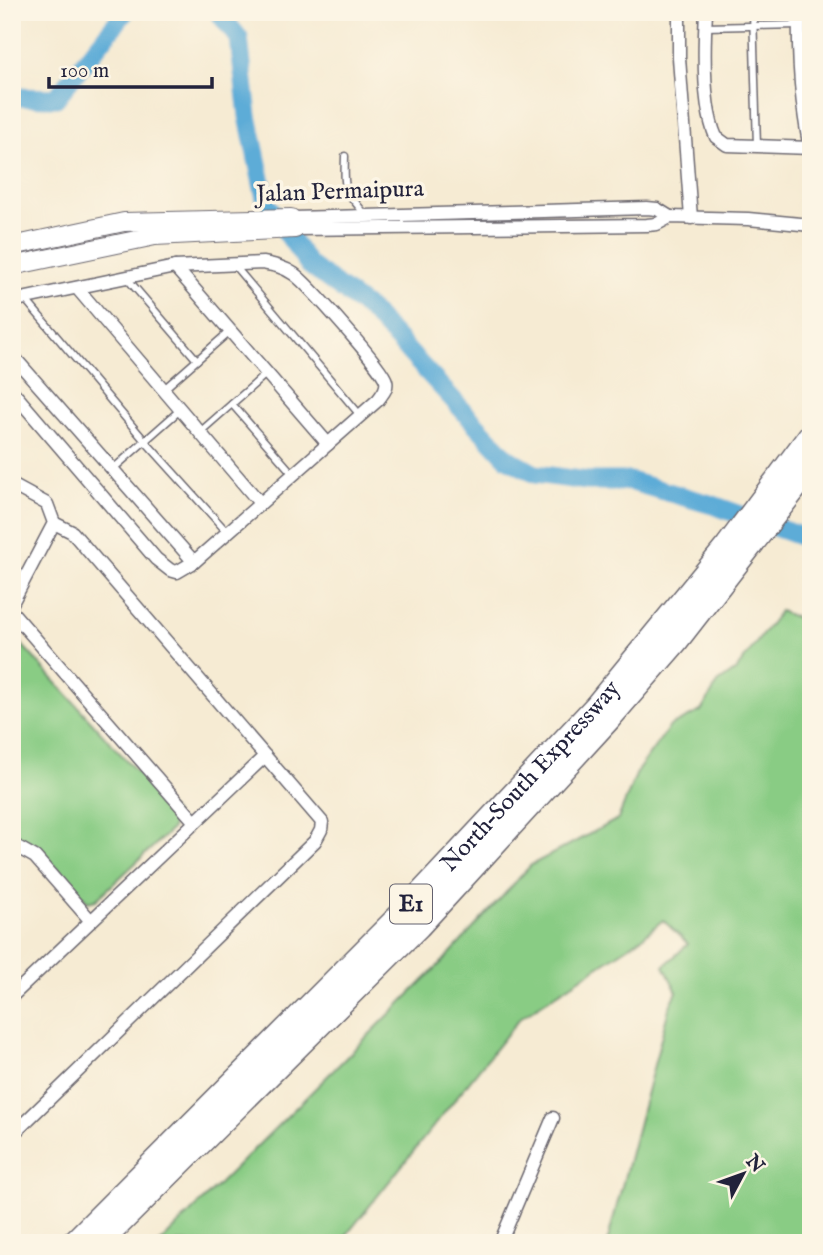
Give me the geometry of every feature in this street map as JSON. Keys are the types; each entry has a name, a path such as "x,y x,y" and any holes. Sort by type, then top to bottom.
{"highway":[{"name":"North–South Expressway","path":"99,1243 418,926 609,718 675,642 735,552 774,501 811,435"},
{"name":"North–South Expressway","path":"774,501 811,467"},
{"name":"North–South Expressway","path":"74,1243 404,912 596,707 735,552"}],"main road":[{"name":"Jalan Permaipura","path":"12,246 124,222 174,219 244,226"},
{"name":"Jalan Permaipura","path":"12,266 155,236 244,226 295,224"}],"street":[{"path":"679,12 679,58 691,218"},
{"path":"706,12 708,102 713,131 716,137 727,145 811,148 805,60 799,19"},
{"name":"Jalan Permaipura","path":"295,224 366,216 647,208 657,209 670,217 748,219 811,225"},
{"name":"Jalan Permaipura","path":"295,224 647,225 657,224 670,217"},
{"path":"12,391 156,559 174,572 194,562 328,444 386,388 387,382 375,363 301,279 283,267 263,263 175,267 19,300"},
{"path":"175,267 328,444"},
{"path":"77,288 260,503"},
{"path":"12,355 194,562"},
{"path":"14,490 47,504 54,523 72,532 321,822 321,830 315,841 14,1129"},
{"path":"12,603 54,523"},
{"path":"12,612 195,822"},
{"path":"12,996 265,756"},
{"path":"12,844 35,857 91,921"},
{"path":"12,974 22,986"},
{"path":"500,1243 553,1118"}],"lane":[{"path":"753,12 757,146"},
{"path":"705,27 752,26 799,19"},
{"path":"345,156 344,185 347,193 366,216"},
{"path":"233,264 360,415"},
{"path":"125,276 197,360"},
{"path":"19,300 227,532"},
{"path":"163,389 230,331"},
{"path":"200,432 267,373"},
{"path":"232,404 293,474"},
{"path":"113,469 181,409"}],"green space":[{"path":"780,611 811,624 811,1243 607,1243 669,1008 677,992 664,966 688,944 663,920 639,940 520,1018 340,1243 160,1243 448,956 531,865 618,819 638,770 670,726 701,711 718,683 736,670"},
{"path":"12,638 16,638 175,814 172,829 96,900 88,902 39,848 12,834"}],"waterway":[{"path":"12,97 56,98 125,12"},
{"path":"218,12 239,38 248,116 266,203 309,265 370,310 507,458 535,474 588,481 629,481 713,505 811,540"}]}
